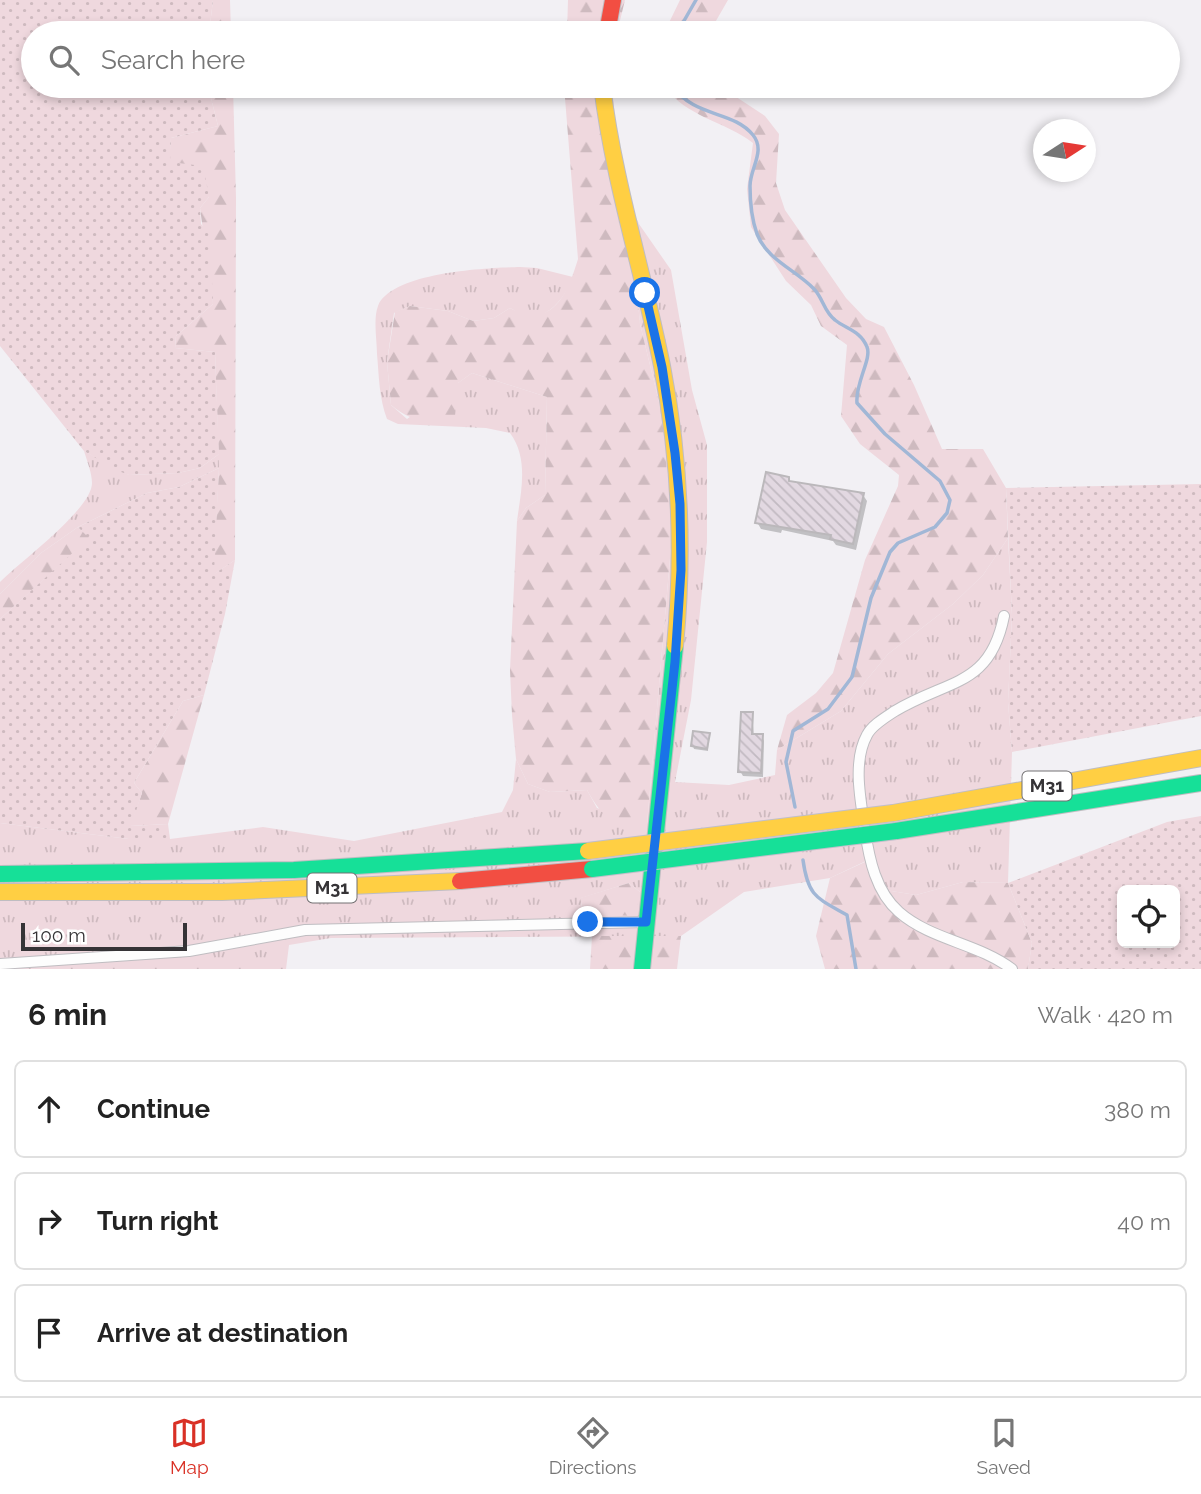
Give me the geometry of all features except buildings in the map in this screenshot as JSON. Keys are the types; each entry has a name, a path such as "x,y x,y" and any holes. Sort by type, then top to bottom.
{"main road":[{"path":"609,21 613,0"},
{"path":"603,98 610,152 662,367 680,504 680,606 642,969"},
{"name":"M31","path":"0,874 296,871 587,851 893,813 1201,758"},
{"name":"M31","path":"0,892 245,892 439,882 592,869 896,831 1201,783"}],"street":[{"path":"1004,615 994,652 977,670 917,698 883,718 867,735 860,764 860,799 872,866 883,892 896,910 917,927 996,957 1012,969"},
{"path":"0,964 189,951 305,930 646,922"}],"green space":[{"path":"0,0 213,0 210,21 21,21 21,98 211,98 218,126 171,138 170,162 203,166 209,197 200,208 201,224 210,235 213,304 176,336 175,348 215,352 219,454 200,468 178,473 129,475 116,470 84,451 0,346"},
{"path":"213,0 230,0 231,21 210,21"},
{"path":"568,0 625,0 620,21 567,21"},
{"path":"680,0 728,0 716,21 670,21"},
{"path":"211,98 233,98 236,198 235,560 213,575 219,468 215,352 175,348 176,336 213,304 200,208 209,197 169,162 171,138 218,126"},
{"path":"565,98 613,98 629,203 640,324 659,402 665,441 671,547 647,824 626,823 611,818 604,814 587,790 550,792 528,784 516,759 510,670 517,521 526,508 545,495 547,397 472,373 458,383 455,416 421,420 398,411 391,405 387,362 395,312 410,306 448,311 473,321 494,318 510,308 537,315 547,312 563,296 578,259"},
{"path":"675,98 738,98 765,116 779,134 776,183 785,210 846,298 866,319 884,327 914,385 942,449 983,449 1006,488 1008,538 983,575 953,604 888,654 841,711 777,750 787,715 816,693 833,673 865,560 898,486 899,475 860,444 841,416 847,345 821,326 811,305 786,281 751,227 747,189 753,143 683,105"},
{"path":"629,203 639,224 671,270 692,390 707,445 707,542 691,700 675,782 729,785 775,775 777,750 841,711 888,654 953,604 983,575 1008,538 1012,615 1008,702 1012,752 1008,883 963,882 916,895 879,889 866,861 830,878 744,892 681,936 331,938 289,945 286,969 0,969 0,823 129,839 170,839 263,827 354,841 502,812 513,790 516,759 528,784 550,792 587,790 597,808 647,824 671,547 659,402 640,324","holes":["629,883 640,892 582,909 581,898"]},
{"path":"537,268 573,277 557,304 537,316 525,316 510,308 494,318 473,321 448,311 410,306 394,313 387,362 391,405 407,419 472,373 547,397 545,495 526,508 517,521 522,464 520,453 510,433 486,428 398,424 387,419 380,387 375,323 378,306 387,295 401,286 442,274"},
{"path":"84,451 129,475 178,473 200,468 219,454 219,468 179,487 147,493 78,527 41,553 0,594 0,582 54,534 89,494 92,479"},
{"path":"219,468 214,574 235,560 225,614 204,695 183,701 134,783 142,793 131,826 168,824 170,839 129,839 0,823 0,619 89,538 78,527 147,493 179,487"},
{"path":"1201,484 1201,716 1012,752 1008,702 1012,615 1006,488"},
{"path":"78,527 90,538 0,619 0,594 41,553"},
{"path":"204,695 168,824 130,826 142,793 134,783 183,701"},
{"path":"1201,816 1201,969 1028,969 1032,943 1008,883 1167,822"},
{"path":"867,861 879,889 916,895 963,882 1008,883 1032,943 1028,969 825,969 816,936 830,878"},
{"path":"629,883 640,892 635,916 593,914 583,909 580,898"},
{"path":"592,936 681,936 677,969 590,969"}],"waterway":[{"path":"684,21 696,0"},
{"path":"684,98 702,109 735,121 745,127 757,141 758,153 750,186 757,234 775,258 814,289 831,317 857,334 864,342 868,352 858,388 857,403 885,434 940,481 950,500 947,513 935,527 898,543 890,552 871,598 852,677 828,709 793,731 786,762 795,807"},
{"path":"803,860 811,889 821,900 847,915 856,969"}],"traffic: fast":[{"path":"642,969 675,646"},
{"path":"896,831 1201,783"},
{"path":"592,869 896,831"},
{"path":"0,874 294,870 588,851"}],"traffic: slow":[{"path":"604,98 621,192 662,366 673,435 680,541 675,646"},
{"path":"893,813 1201,758"},
{"path":"588,851 893,813"},
{"path":"0,892 222,892 460,881"}],"traffic: jam":[{"path":"609,21 613,0"},
{"path":"460,881 592,869"}],"route":[{"path":"588,922 646,922 675,662 680,606 680,504 670,415 645,293"}]}
